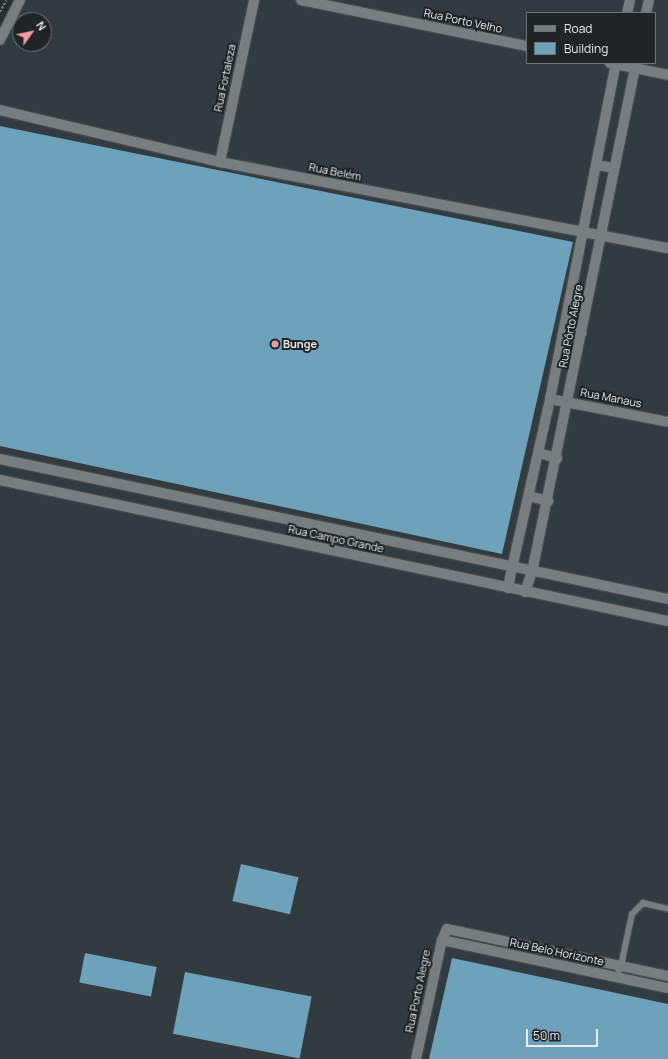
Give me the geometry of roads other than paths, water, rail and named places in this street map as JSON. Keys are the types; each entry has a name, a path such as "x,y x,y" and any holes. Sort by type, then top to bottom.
{"street":[{"path":"0,40 20,0"},
{"name":"Rua Fortaleza","path":"220,162 254,0"},
{"name":"Rua Porto Velho","path":"301,0 526,46"},
{"path":"627,12 630,0"},
{"path":"646,12 649,0"},
{"name":"Rua Pôrto Alegre","path":"508,588 550,399 596,165 614,64"},
{"path":"624,64 635,65 668,75"},
{"name":"Rua Pôrto Alegre","path":"525,592 532,572 557,458 635,65"},
{"name":"Rua Belém","path":"0,110 220,162 668,248"},
{"path":"596,165 614,168"},
{"path":"564,329 582,333"},
{"name":"Rua Manaus","path":"550,399 668,422"},
{"path":"539,453 557,458"},
{"name":"Rua Campo Grande","path":"0,460 512,568 668,599"},
{"name":"Rua Campo Grande","path":"0,480 668,621"},
{"path":"529,496 548,501"},
{"name":"Rua Belo Horizonte","path":"447,929 668,976"},
{"name":"Rua Porto Alegre","path":"416,1059 442,940 447,929"},
{"name":"Rua Belo Horizonte","path":"442,940 668,988"}],"lane":[{"path":"616,977 621,966 632,914 643,903 668,909"}],"place":[{"name":"Bunge","path":"275,344"}]}
